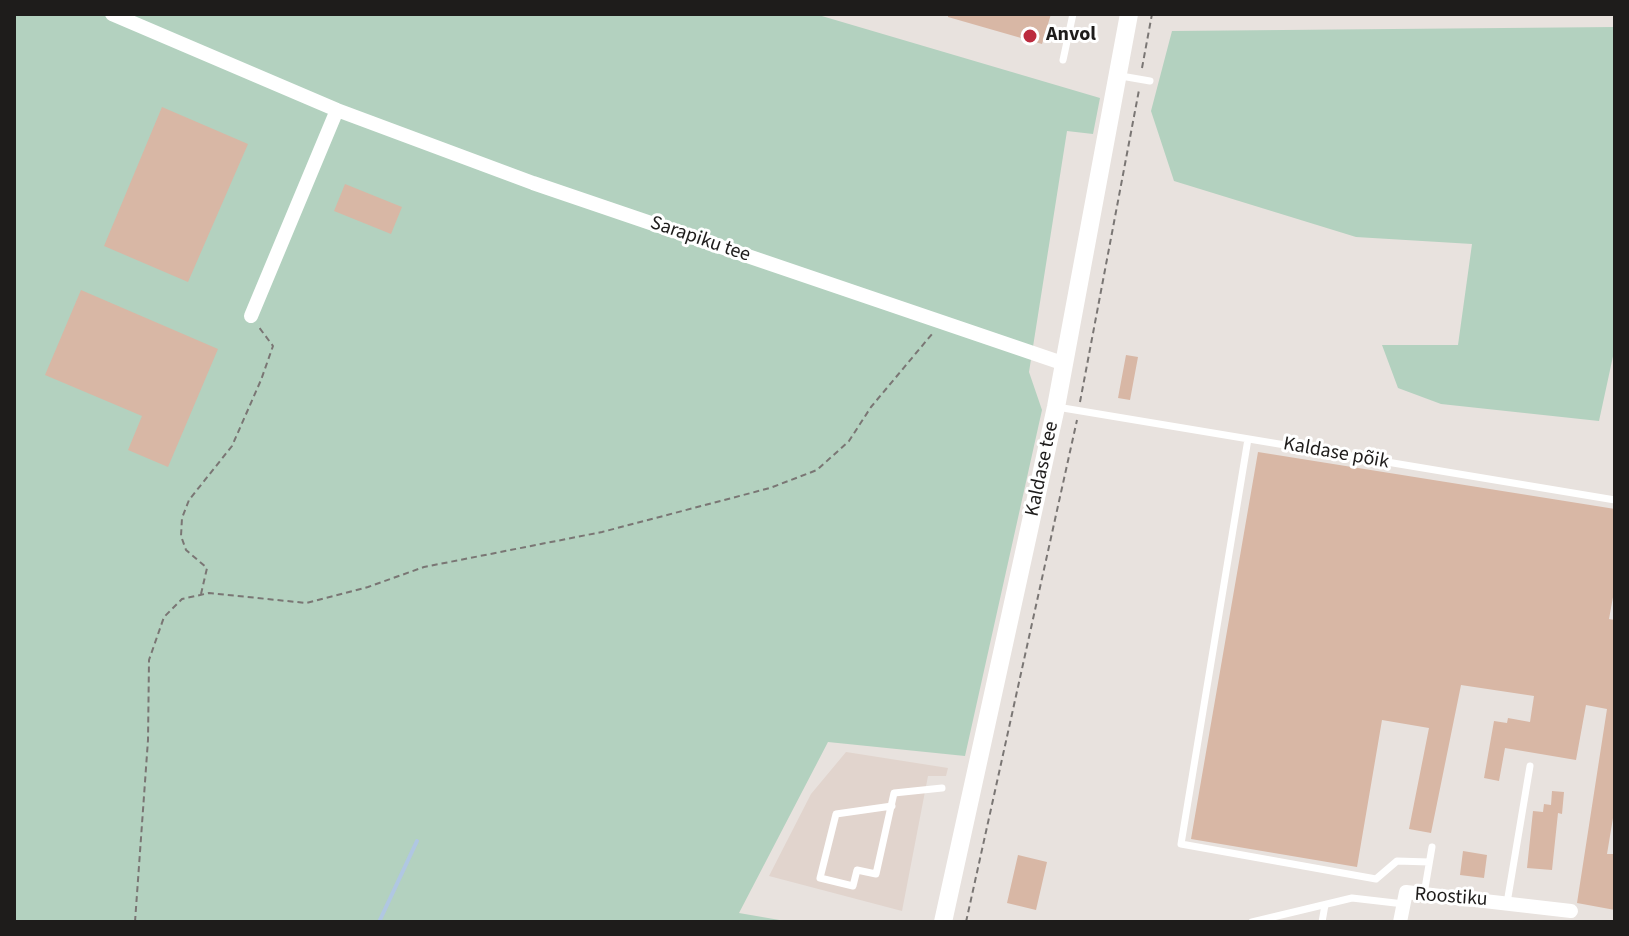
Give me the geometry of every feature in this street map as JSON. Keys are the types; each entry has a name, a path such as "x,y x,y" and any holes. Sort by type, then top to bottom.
{"street":[{"name":"Sarapiku tee","path":"112,14 337,110 533,183 1065,364"},
{"name":"Kaldase tee","path":"943,922 1065,364 1129,14"},
{"path":"251,316 337,110"},
{"name":"Roostiku","path":"1400,922 1406,892 1571,911"}],"lane":[{"path":"1063,60 1073,14"},
{"path":"1118,76 1150,81"},
{"name":"Kaldase põik","path":"1056,407 1615,500"},
{"path":"1248,439 1181,844 1376,879 1397,861 1429,862"},
{"path":"1507,903 1530,766"},
{"path":"892,806 836,814 820,878 853,886 857,870 876,874 892,806 894,793 942,788"},
{"path":"1424,894 1432,847"},
{"path":"1252,922 1352,898 1404,904"},
{"path":"1322,922 1325,905"}],"path":[{"path":"966,922 1079,410 1152,14"},
{"path":"200,595 207,582 207,568 186,550 181,536 182,518 189,500 232,446 273,346 251,316"},
{"path":"135,922 148,740 149,660 164,617 182,599 200,595 306,603 368,587 424,567 602,532 770,488 817,470 849,441 871,407 942,323"}],"shaded area":[{"path":"846,752 948,768 946,776 928,776 902,911 769,876 811,794"}],"green space":[{"path":"14,14 815,14 1100,98 1093,134 1067,131 1029,372 1042,410 965,756 828,742 739,913 791,922 14,922"},
{"path":"1615,27 1615,347 1599,421 1441,404 1398,388 1382,345 1458,345 1472,244 1356,237 1174,181 1151,111 1172,31"}],"building":[{"name":"Anvol","path":"948,14 1051,14 1042,44 948,17"},
{"path":"162,107 248,144 188,282 104,246"},
{"path":"345,184 402,207 391,234 334,211"},
{"path":"81,290 218,349 168,467 128,450 142,416 45,375"},
{"path":"1126,355 1138,357 1130,400 1118,398"},
{"path":"1258,452 1615,509 1615,586 1609,619 1615,620 1615,806 1607,854 1615,854 1615,910 1577,903 1607,709 1586,705 1576,760 1505,748 1499,781 1484,778 1494,721 1507,723 1508,718 1530,722 1534,696 1461,685 1431,833 1409,829 1429,728 1382,720 1357,867 1191,839"},
{"path":"1552,791 1564,792 1562,814 1558,813 1552,870 1527,868 1533,811 1543,812 1544,804 1551,805"},
{"path":"1463,851 1487,855 1484,878 1460,875"},
{"path":"1018,855 1047,862 1036,910 1007,903"}],"waterway":[{"path":"379,922 417,841"}],"place":[{"name":"Anvol","path":"1030,36"}]}
